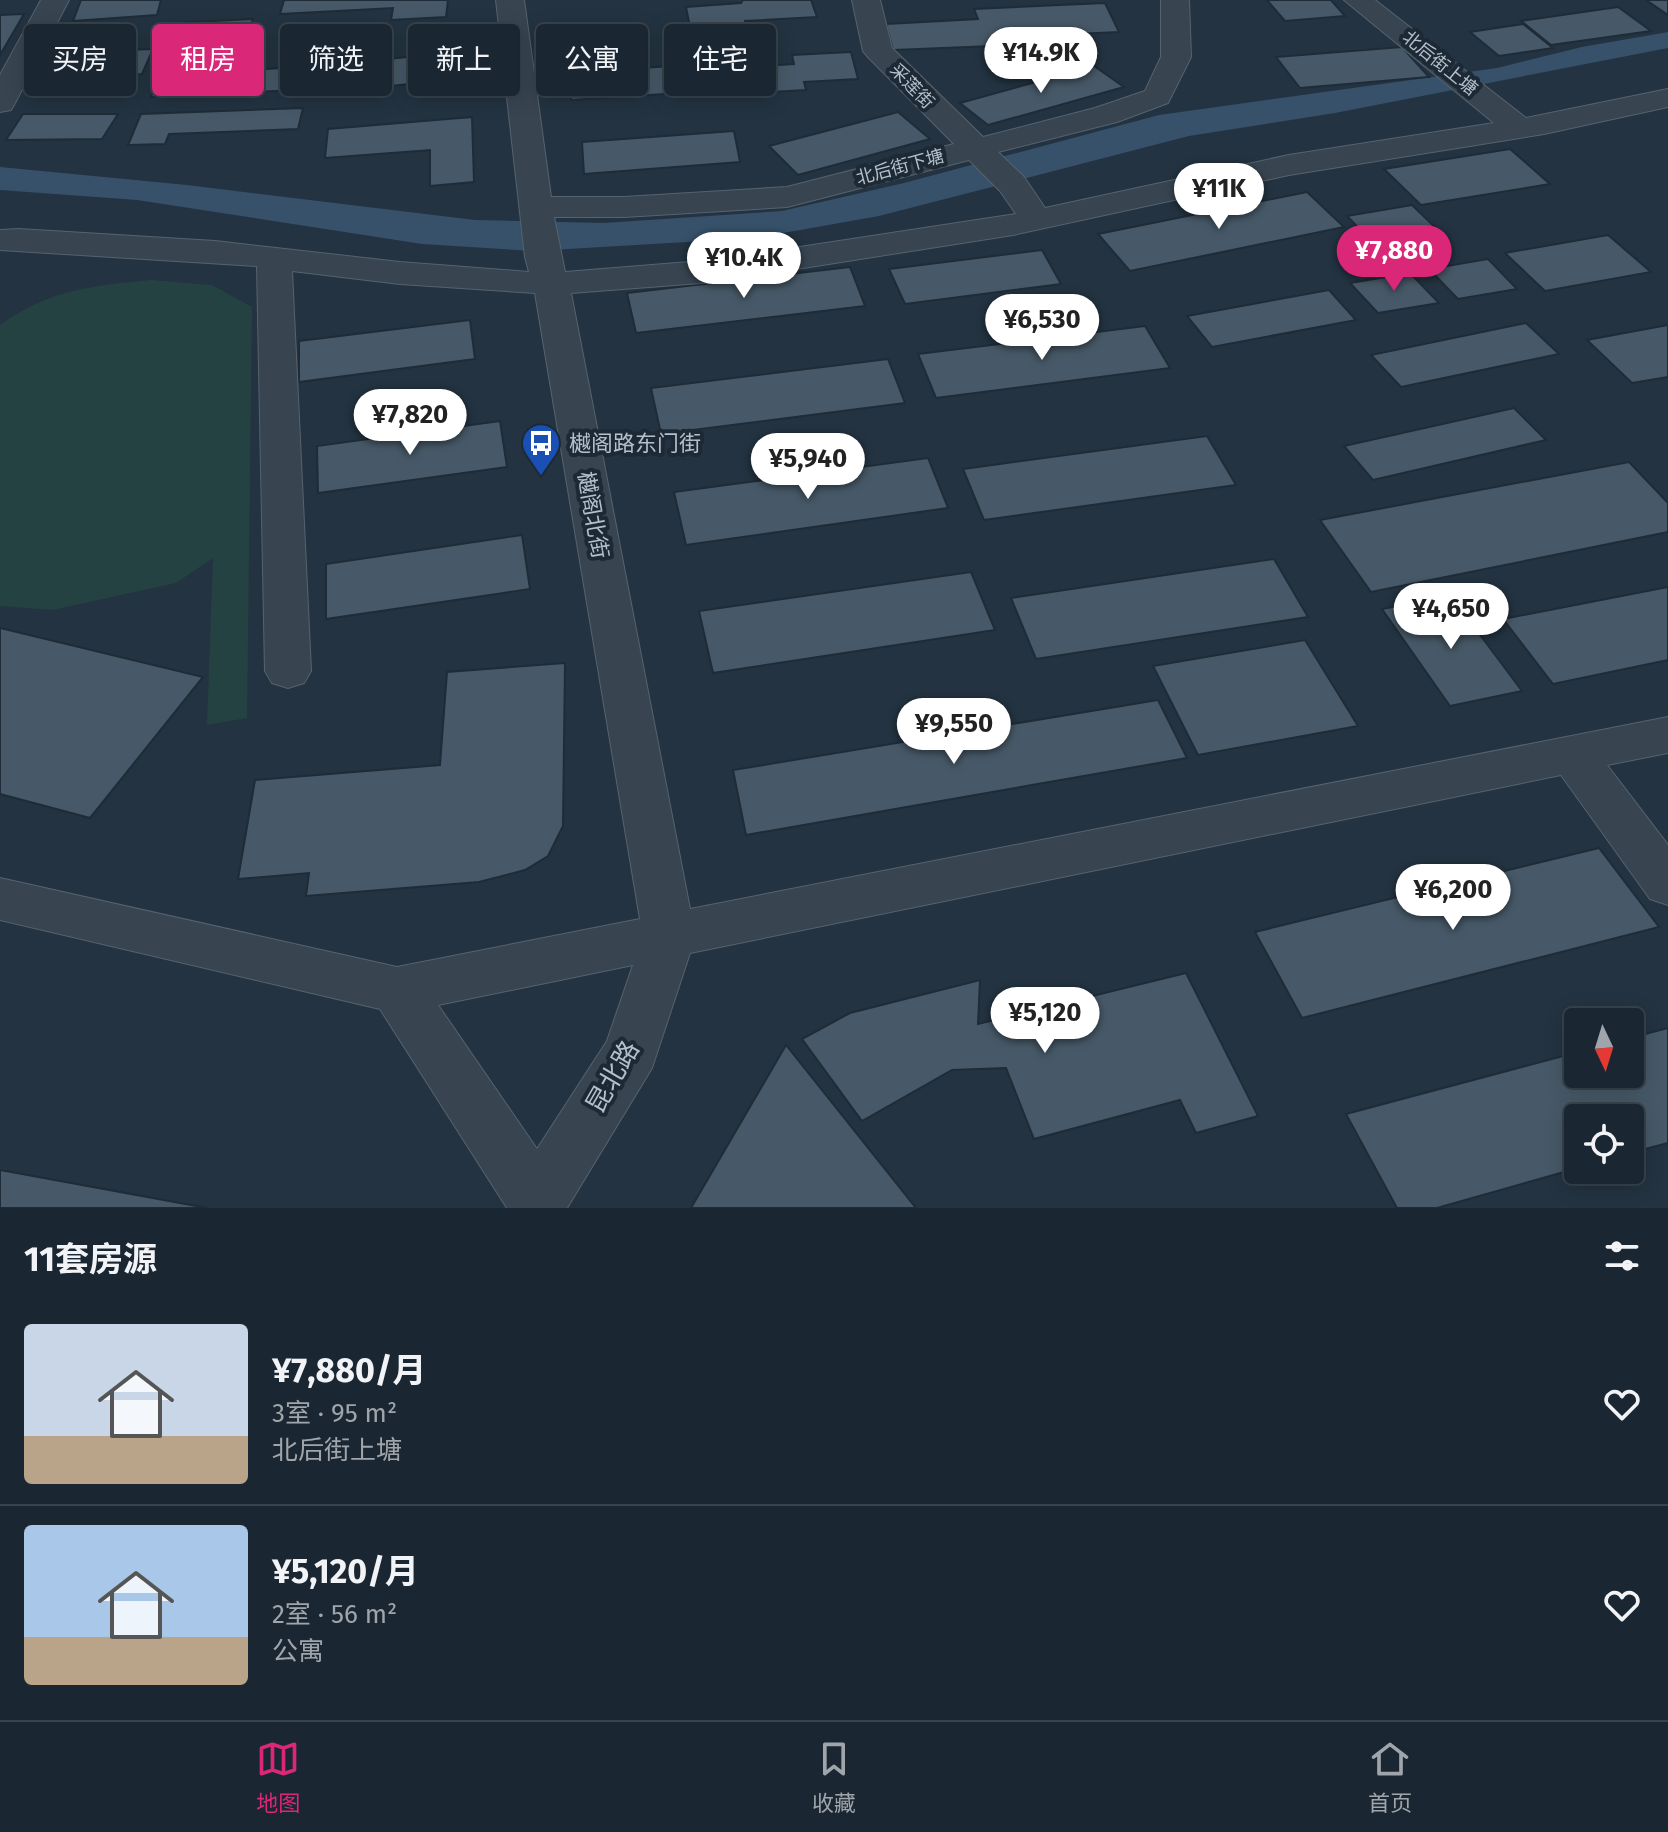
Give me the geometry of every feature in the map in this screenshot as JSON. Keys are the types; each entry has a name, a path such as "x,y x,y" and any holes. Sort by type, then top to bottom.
{"street":[{"path":"0,103 55,0"},
{"name":"樾阁北街","path":"510,0 547,270 669,935"},
{"name":"采莲街","path":"866,0 878,51 1012,184 1037,220"},
{"name":"北后街下塘","path":"537,207 624,207 787,197 980,151 1106,115 1157,97 1176,57 1175,0"},
{"name":"北后街上塘","path":"1358,0 1520,129"},
{"path":"0,240 200,250 400,273 714,271 1037,220 1289,165 1520,129 1668,98"},
{"path":"274,258 288,671"},
{"path":"0,899 397,990 1668,735"},
{"path":"1572,754 1668,884"},
{"name":"昆北路","path":"537,1204 632,1051 669,935"},
{"path":"397,990 537,1204"}],"green space":[{"path":"151,280 212,285 252,307 247,718 207,725 213,558 176,583 52,610 0,606 0,325 36,304 72,291"}],"water":[{"path":"1668,32 1668,48 1335,113 1189,136 879,216 755,238 534,251 422,244 137,200 0,190 0,167 187,185 475,220 604,223 782,211 904,183 1159,115 1497,68 1582,47"}],"building":[{"path":"81,0 161,0 157,15 73,21"},
{"path":"284,0 448,0 446,17 391,20 393,8 280,14"},
{"path":"743,0 811,0 817,17 745,21 746,24 689,24 686,7 741,3"},
{"path":"1267,0 1331,0 1345,16 1285,21"},
{"path":"1646,0 1668,0 1668,15"},
{"path":"1105,3 1119,32 990,38 993,46 893,50 886,24 978,19 974,9"},
{"path":"1618,7 1651,31 1551,45 1521,21"},
{"path":"24,14 0,55 0,15"},
{"path":"253,19 251,24 175,23"},
{"path":"1523,24 1553,48 1499,56 1470,32"},
{"path":"1402,47 1429,77 1300,88 1276,57"},
{"path":"152,49 142,74 136,74 136,50"},
{"path":"851,52 858,79 804,82 806,90 776,92 776,65 794,64 792,55"},
{"path":"408,57 408,84 392,86 392,59"},
{"path":"1094,66 1124,87 988,125 960,103"},
{"path":"648,67 664,67 664,94 648,95"},
{"path":"280,68 280,91 264,92 264,69"},
{"path":"571,96 634,96 571,100"},
{"path":"303,108 298,129 169,134 165,144 128,145 141,114"},
{"path":"898,112 930,139 798,175 769,146"},
{"path":"23,114 118,114 102,139 6,140"},
{"path":"472,117 474,182 430,186 430,150 325,158 328,129"},
{"path":"734,131 740,162 584,174 582,142"},
{"path":"1510,149 1550,184 1421,205 1384,169"},
{"path":"1307,192 1344,227 1130,271 1098,234"},
{"path":"1412,205 1440,232 1374,244 1347,216"},
{"path":"1608,235 1651,272 1545,291 1505,253"},
{"path":"1042,250 1061,284 905,304 889,269"},
{"path":"1488,259 1517,289 1458,299 1429,269"},
{"path":"850,267 865,306 636,333 627,293"},
{"path":"1410,273 1439,303 1378,313 1350,283"},
{"path":"1329,290 1356,320 1212,347 1187,316"},
{"path":"470,320 475,359 299,382 299,341"},
{"path":"1526,323 1559,354 1401,387 1371,355"},
{"path":"1668,325 1668,377 1632,383 1587,340"},
{"path":"1145,326 1170,368 936,398 918,354"},
{"path":"888,359 905,403 661,434 651,388"},
{"path":"1514,408 1546,440 1373,480 1344,446"},
{"path":"500,421 507,467 318,493 317,446"},
{"path":"1207,436 1236,485 984,520 963,469"},
{"path":"928,458 948,508 686,545 674,492"},
{"path":"1629,462 1668,503 1668,532 1371,592 1320,520"},
{"path":"522,535 530,589 326,619 326,564"},
{"path":"1274,559 1308,617 1036,659 1011,598"},
{"path":"971,572 995,630 713,673 699,611"},
{"path":"1668,587 1668,660 1553,684 1503,619"},
{"path":"1451,596 1522,691 1450,706 1382,609"},
{"path":"0,628 203,677 90,818 0,794"},
{"path":"1305,640 1358,726 1198,755 1153,666"},
{"path":"565,663 563,826 548,856 525,870 479,882 306,896 309,873 238,879 255,780 440,765 447,672"},
{"path":"1158,700 1187,758 746,835 733,770"},
{"path":"1599,848 1659,927 1302,1018 1255,932"},
{"path":"1186,973 1258,1116 1196,1133 1180,1100 1034,1139 1006,1068 952,1070 862,1121 802,1039 850,1013 980,980 978,1024"},
{"path":"1668,1028 1668,1143 1644,1149 1644,1104 1564,1104 1564,1172 1437,1208 1397,1208 1346,1114 1564,1056 1564,1088 1644,1088 1644,1034"},
{"path":"786,1045 916,1208 691,1208"},
{"path":"0,1170 207,1208 0,1208"}],"place":[{"name":"樾阁路东门街","path":"541,477"}]}
